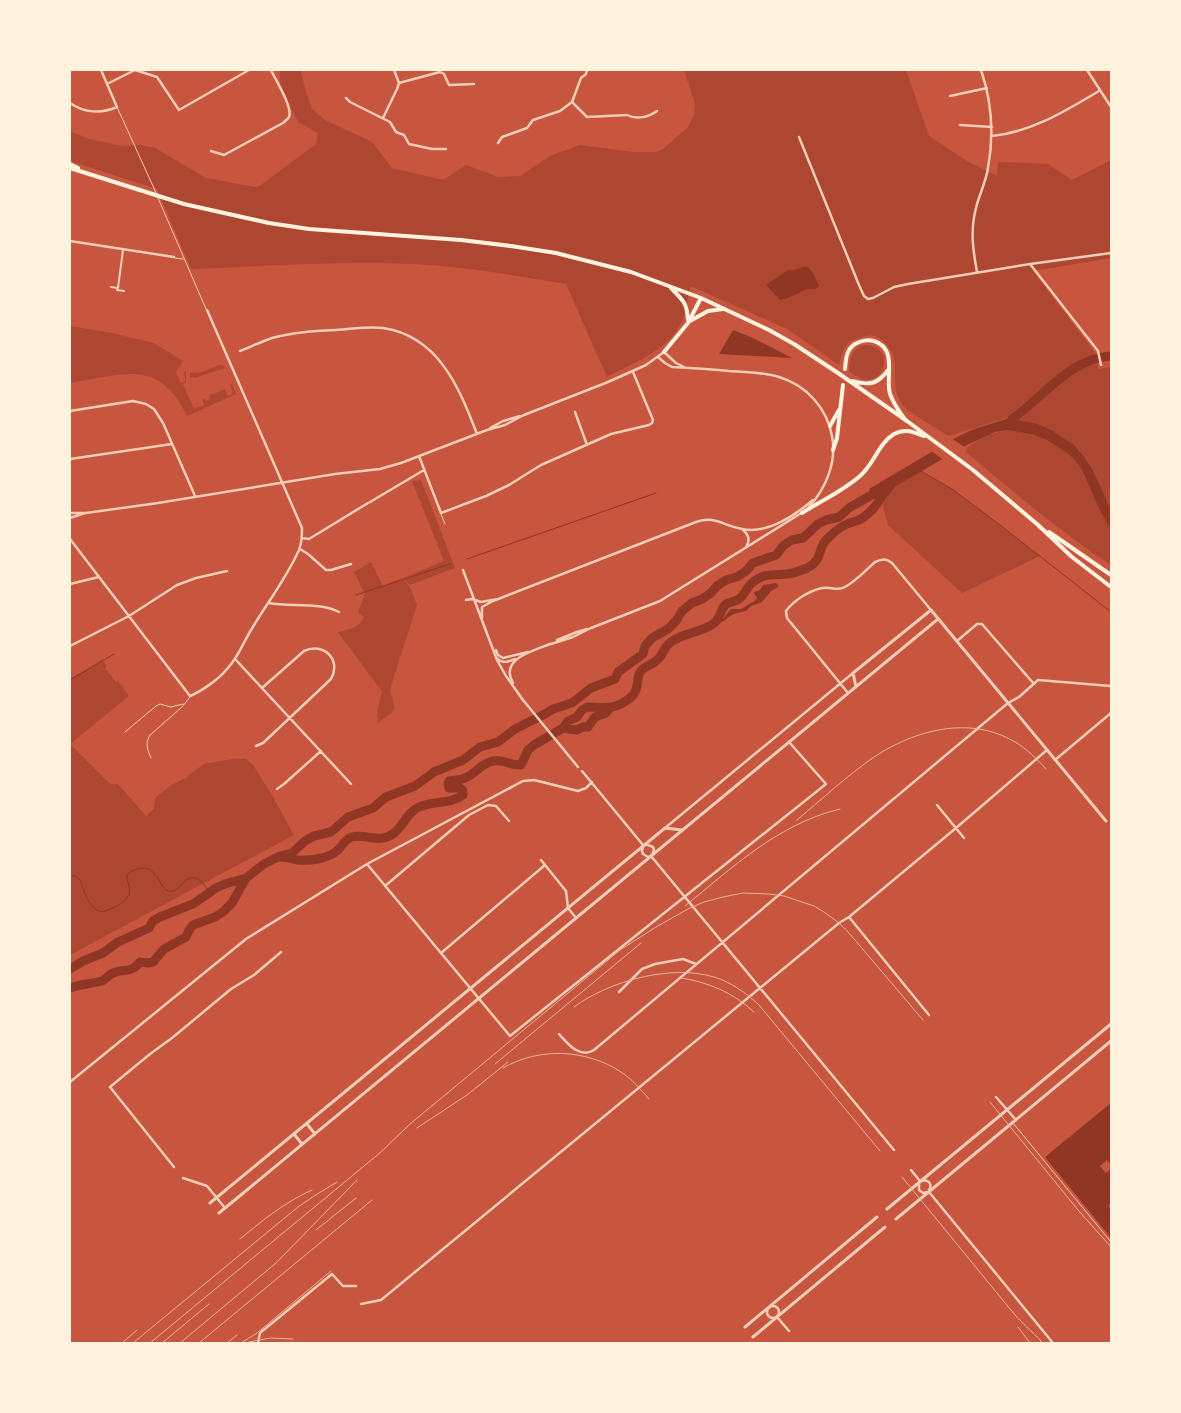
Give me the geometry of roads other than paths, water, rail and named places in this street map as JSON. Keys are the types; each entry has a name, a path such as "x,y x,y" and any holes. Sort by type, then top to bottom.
{"main road":[{"path":"70,166 184,204 269,223 309,229 461,240 519,247 556,253 631,272 701,298 769,330 847,379 929,438"},
{"path":"668,286 684,301 688,311 688,323"},
{"path":"664,352 688,323 701,298"},
{"path":"688,323 708,311 724,309"},
{"path":"845,369 846,356 850,348 867,340 880,344 889,357 890,394 907,421"},
{"path":"847,379 866,384 875,382 888,369"},
{"path":"833,450 843,385"},
{"path":"830,426 840,403"},
{"path":"802,513 861,476 885,442 895,434 905,430 912,431 938,443 1037,524 1072,557 1111,587"},
{"path":"1037,524 1111,575"}],"street":[{"path":"70,103 79,109 96,112 108,111 117,107 100,70"},
{"path":"106,84 135,70 157,77 179,110 249,70"},
{"path":"211,151 224,155 283,123 289,116 288,104 271,70"},
{"path":"383,118 399,83 394,70"},
{"path":"498,143 502,137 527,128 533,120 560,111 572,102 581,78 586,74 587,70"},
{"path":"977,272 972,244 973,224 988,169 992,136 992,118 987,88 981,70"},
{"path":"1087,70 1111,107"},
{"path":"399,83 440,72 444,74 449,85 474,84"},
{"path":"950,96 987,88"},
{"path":"992,136 1008,135 1031,128 1068,110 1099,91"},
{"path":"346,98 350,102 390,122 396,132 404,135 409,144 432,150 446,149"},
{"path":"572,102 587,117 628,114 632,117 648,116 657,111"},
{"path":"960,125 992,127"},
{"path":"799,137 834,228 864,296 868,299 894,287 908,284 1111,253"},
{"path":"70,241 174,257"},
{"path":"118,288 123,250"},
{"path":"1030,264 1098,351 1101,365"},
{"path":"111,287 124,291"},
{"path":"70,539 190,696 198,693 226,670 235,659 300,549 302,528 207,310"},
{"path":"240,351 272,338 301,332 375,328 402,333 418,340 434,353 441,362 458,391 477,434"},
{"path":"70,518 86,513 282,482 380,469 477,434 503,421 524,415 633,372 664,352 676,364 684,367"},
{"path":"496,657 501,662 505,662 520,657 577,632 660,601 802,513 810,506 821,490 831,468 833,450 830,426 820,405 803,388 789,380 766,374 672,367 658,356"},
{"path":"419,456 441,513 486,496 509,485 541,465 610,434 652,423 653,420 633,372"},
{"path":"70,411 133,401 154,409 159,415 195,496"},
{"path":"575,412 587,445"},
{"path":"70,458 172,444"},
{"path":"302,538 309,539 424,470"},
{"path":"740,529 762,529 778,523 808,504 821,490"},
{"path":"70,513 86,513"},
{"path":"482,618 482,608 484,605 700,521 713,520 745,532 748,537 748,543 743,550"},
{"path":"300,549 326,570 351,564"},
{"path":"848,693 787,618 786,611 791,605 807,594 824,587 837,590 845,587 875,562 887,559 1106,821"},
{"path":"70,646 129,616 177,585 226,570"},
{"path":"463,570 503,671 533,712 578,766"},
{"path":"70,584 99,577"},
{"path":"466,600 481,602 499,599"},
{"path":"269,603 325,607 339,612"},
{"path":"210,1203 930,610"},
{"path":"219,1213 938,619"},
{"path":"957,641 977,624 982,624 1034,684"},
{"path":"492,645 498,655 503,658 532,651"},
{"path":"256,746 263,743 331,679 335,665 325,651 310,647 262,688"},
{"path":"516,689 509,671 513,663 520,657"},
{"path":"235,659 351,784"},
{"path":"853,672 856,687"},
{"path":"559,1034 571,1047 582,1053 590,1053 1008,703 1020,697 1038,680 1111,686"},
{"path":"1055,760 1111,713"},
{"path":"367,864 510,1036 826,784 789,742"},
{"path":"362,1304 381,1300 760,987 849,917 1047,750"},
{"path":"277,789 321,751"},
{"path":"582,771 643,845 652,847 654,850 651,856"},
{"path":"70,1082 246,939 367,864 523,781 534,780 578,791 586,788 592,782"},
{"path":"385,886 469,815 488,805 496,806 508,821"},
{"path":"936,805 964,838"},
{"path":"665,828 682,830"},
{"path":"643,845 642,854 648,857 651,856 894,1150"},
{"path":"540,860 566,891 568,908 576,918"},
{"path":"441,953 545,866"},
{"path":"849,917 929,1015"},
{"path":"174,1167 110,1087 231,989 254,975 281,952"},
{"path":"619,992 642,969 655,964 683,959 696,964"},
{"path":"887,1208 1111,1024"},
{"path":"896,1219 1111,1041"},
{"path":"996,1097 1014,1121"},
{"path":"307,1124 315,1134"},
{"path":"294,1134 302,1144"},
{"path":"910,1170 920,1181"},
{"path":"183,1178 206,1186 225,1208"},
{"path":"926,1180 931,1188 923,1193 919,1190 918,1185 920,1181 926,1180"},
{"path":"928,1191 1054,1343"},
{"path":"745,1327 877,1217"},
{"path":"753,1337 885,1227"},
{"path":"258,1343 260,1333 332,1274 344,1286 356,1286"},
{"path":"769,1307 775,1306 778,1308 779,1313 777,1317"},
{"path":"769,1307 768,1316 777,1317"},
{"path":"777,1317 789,1331"}],"lane":[{"path":"117,107 207,310"},
{"path":"174,257 184,259"},
{"path":"441,513 445,524"},
{"path":"151,758 147,747 147,740 150,734 182,707 190,696"},
{"path":"125,732 160,704 171,708 185,703"},
{"path":"1014,1121 1111,1242"}],"waterway":[{"path":"1012,419 1070,371 1097,358 1111,356"},
{"path":"921,471 952,489 1111,612"},
{"path":"70,969 83,961 103,953 118,942 149,928 153,921 160,917 193,904 216,888 246,878 264,864 280,856 292,853 305,841 314,836 331,832 348,817 373,808 386,797 415,786 434,772 463,760 480,747 498,742 515,729 553,709 572,703 591,688 615,679 618,672 643,654 645,646 652,638 668,629 682,611 692,603 711,593 726,580 737,577 753,563 776,555 784,545 792,540 803,538 818,524 839,517 849,508 882,489"},
{"path":"282,857 297,860 319,859 334,853 352,837 388,837 397,831 411,813 419,807 453,800 463,795 463,791 460,788 449,788 449,781 465,778 485,764 493,761 521,765 528,750 563,728 568,721 577,717 582,710 587,707 614,707 630,698 636,691 641,671 657,660 671,642 713,624 725,605 739,599 751,584 758,579 769,575 794,573 813,565 824,542 843,526 861,519 868,513 878,502 884,490"},
{"path":"467,559 656,493"},
{"path":"356,595 450,564"},
{"path":"70,680 114,654"},
{"path":"563,728 577,730 588,727 595,717 606,713 610,708"},
{"path":"70,874 80,880 90,904 102,912 109,910 126,899 130,892 128,874 138,869 145,868 151,870 168,891 176,890 186,880 194,878 201,881 209,892"},
{"path":"70,988 102,981 115,972 130,970 140,962 153,962 164,949 186,937 193,925 223,912 232,903 246,878"}],"railway":[{"path":"797,820 845,779 890,747 907,739 943,729 980,729 998,734 1024,748 1046,769"},
{"path":"685,906 739,862 776,836 796,825 840,809"},
{"path":"150,1343 381,1152 410,1124 620,950 656,927 704,902 743,893 784,896 814,906 839,923 849,933 923,1020"},
{"path":"495,1064 641,943"},
{"path":"574,1007 605,990 641,977 660,974 697,973 726,982 744,992 759,1005 880,1151"},
{"path":"681,978 701,982 720,989 738,999 754,1012"},
{"path":"503,1068 517,1061 547,1054 578,1055 607,1064 621,1072 649,1099"},
{"path":"417,1128 467,1095 508,1062"},
{"path":"990,1102 1078,1210 1111,1247"},
{"path":"902,1177 1015,1315 1043,1343"},
{"path":"180,1343 276,1263 357,1180"},
{"path":"133,1343 298,1207 337,1182"},
{"path":"240,1239 283,1206 312,1190"},
{"path":"316,1230 356,1198"},
{"path":"199,1343 372,1200"},
{"path":"241,1343 257,1333 331,1271"},
{"path":"162,1343 209,1304"},
{"path":"1018,1327 1030,1343"},
{"path":"122,1343 137,1330"},
{"path":"227,1343 237,1335"},
{"path":"249,1342 270,1338 293,1339"}]}
